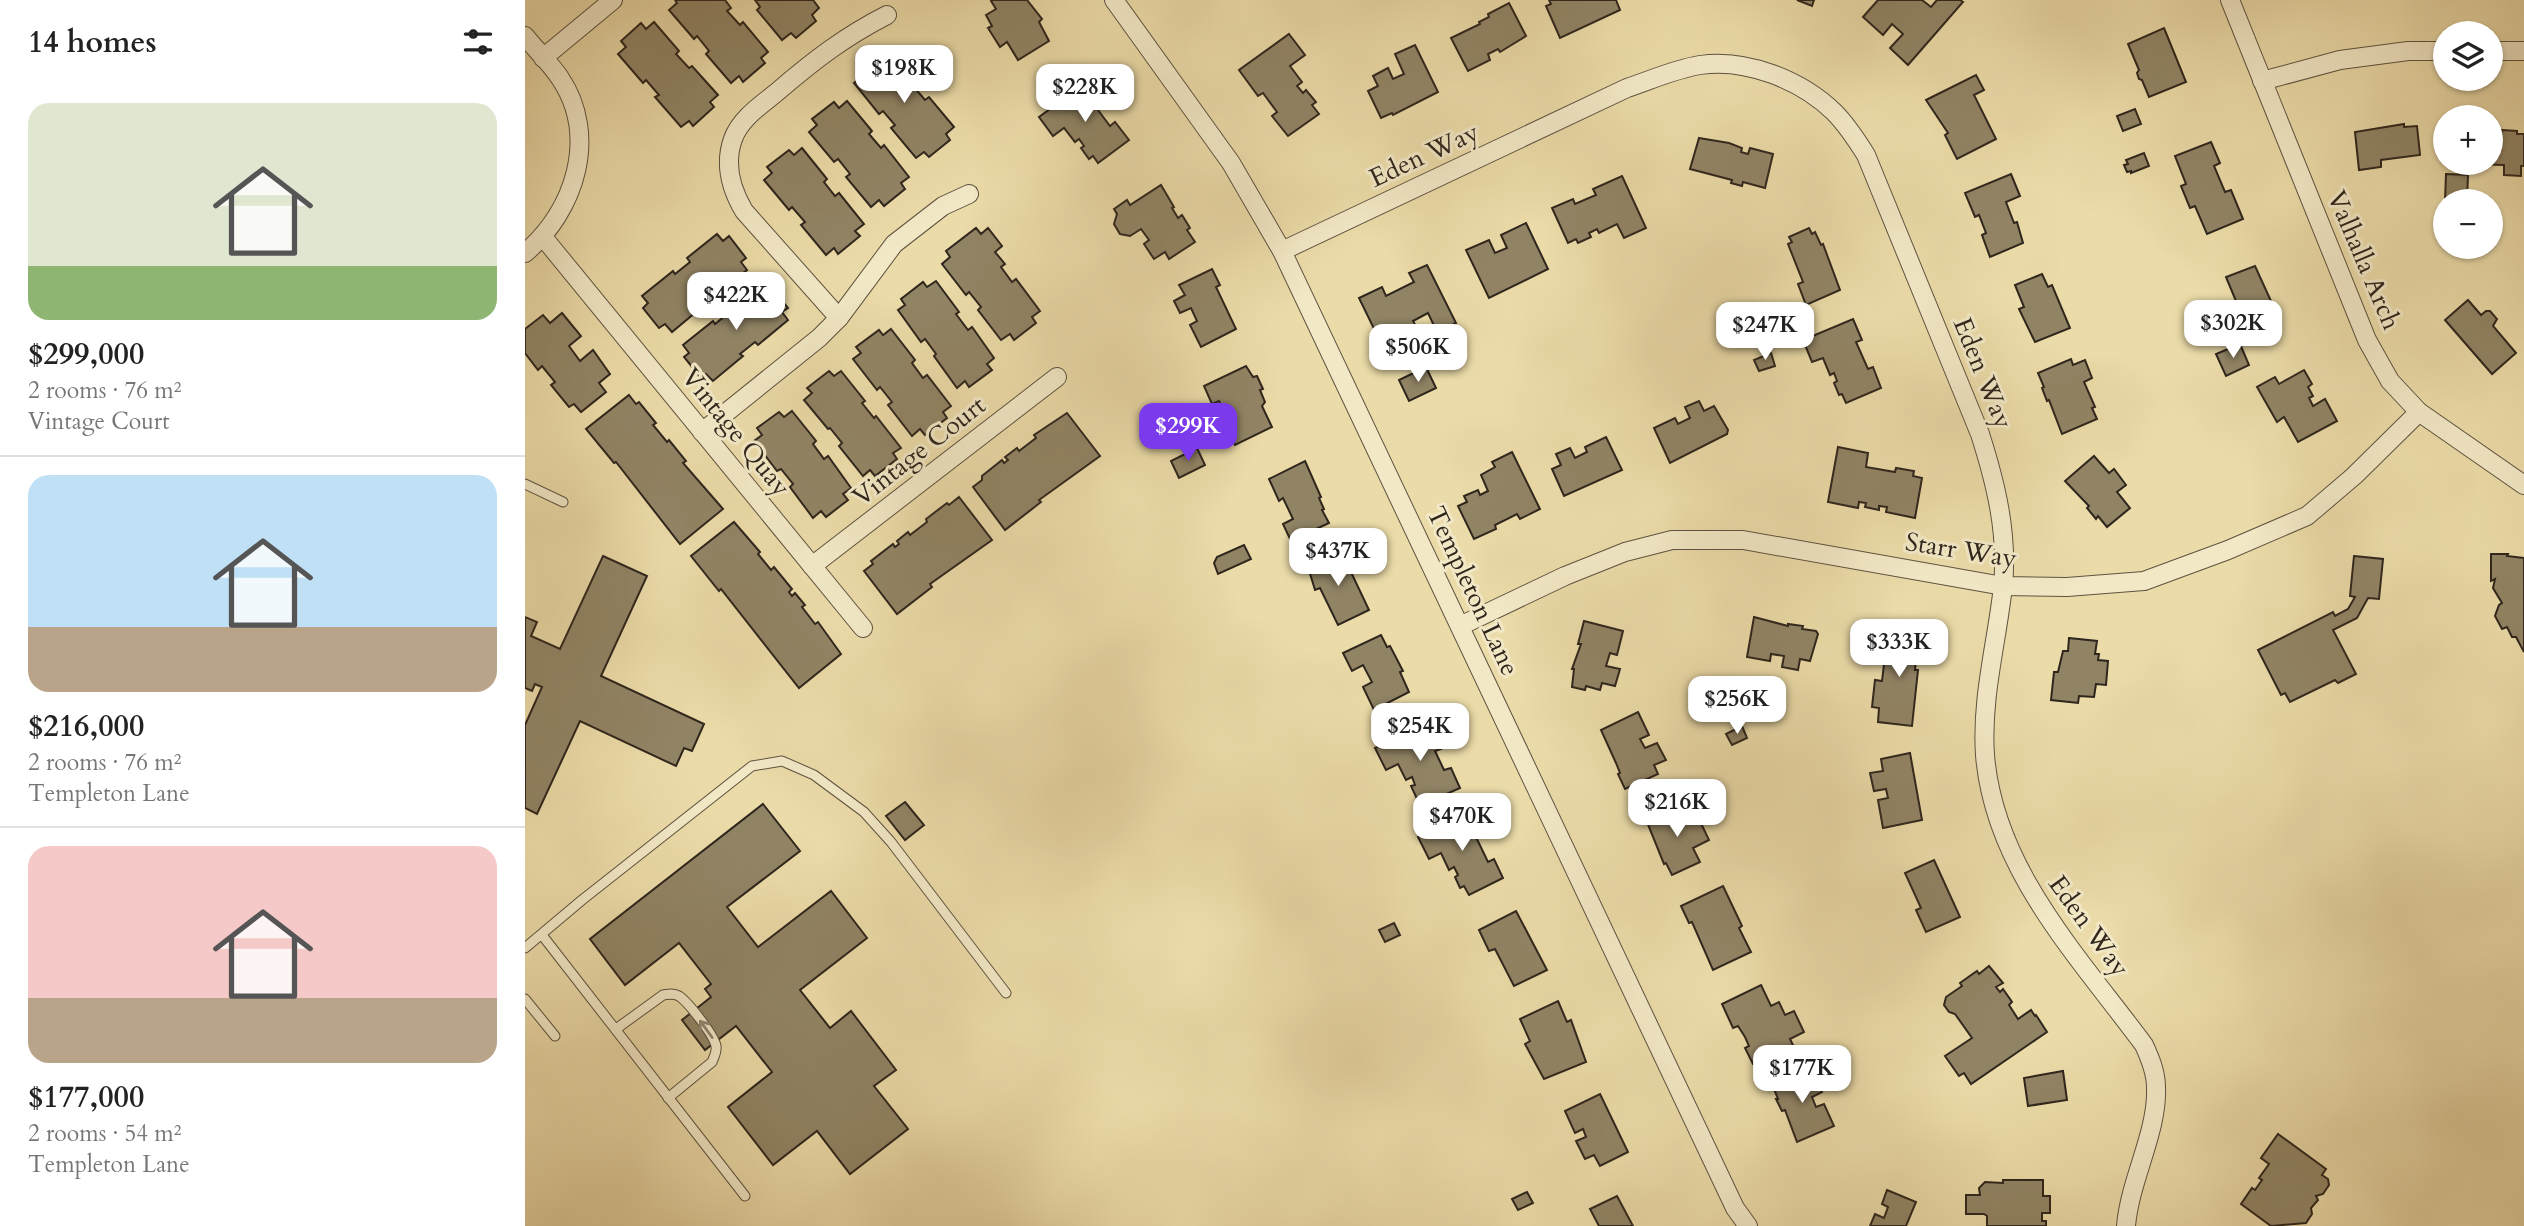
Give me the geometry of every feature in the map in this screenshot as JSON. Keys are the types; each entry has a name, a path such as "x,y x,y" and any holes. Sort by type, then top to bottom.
{"street":[{"path":"543,58 613,0"},
{"name":"Templeton Lane","path":"1114,0 1231,163 1282,251 1735,1208 1748,1226"},
{"name":"Valhalla Arch","path":"2230,0 2367,340 2390,381 2419,412 2524,485"},
{"path":"839,318 744,211 734,194 729,174 729,151 734,136 748,116 827,50 887,15"},
{"path":"525,253 543,237 569,197 579,152 572,102 561,79 526,38"},
{"path":"2262,81 2340,60 2408,51 2433,51"},
{"path":"2503,51 2524,51"},
{"name":"Eden Way","path":"1282,251 1627,88 1701,65 1753,68 1780,78 1815,97 1851,131 1866,155 1980,434 1994,478 2001,514 2003,586 1989,676 1985,737 1985,757 1994,806 2007,845 2025,882 2144,1045 2153,1067 2156,1085 2153,1122 2137,1170 2126,1226"},
{"path":"702,432 819,338 839,318 894,244 943,206 969,194"},
{"name":"Vintage Quay","path":"543,237 863,628"},
{"name":"Vintage Court","path":"812,566 1057,377"},
{"name":"Starr Way","path":"1460,626 1565,576 1625,552 1672,540 1743,540 2003,586 2067,587 2144,581 2228,550 2307,516 2354,477 2419,412"}],"lane":[{"path":"525,484 563,502"},
{"path":"525,948 753,766 782,761 814,775 865,812 1006,993"},
{"path":"542,935 745,1196"},
{"path":"616,1029 663,995 671,993 681,997 688,1005 712,1037 716,1053 712,1062 669,1098"},
{"path":"525,999 555,1037"}],"building":[{"path":"675,0 725,0 731,8 727,11 740,25 743,22 768,52 761,58 765,63 743,82 739,76 731,83 706,54 709,51 697,36 694,39 669,10 677,3"},
{"path":"755,0 813,0 819,8 812,15 816,21 796,38 791,33 782,40 757,10 760,7"},
{"path":"1027,0 1042,19 1039,22 1049,41 1018,60 1007,42 1000,47 988,28 992,26 986,15 996,9 991,1"},
{"path":"1549,0 1616,0 1620,10 1560,38 1546,6 1551,4"},
{"path":"1797,0 1814,0 1812,6"},
{"path":"1878,0 1922,0 1931,7 1937,0 1963,2 1908,65 1890,48 1903,34 1892,24 1883,35 1863,17"},
{"path":"1509,3 1526,36 1500,52 1498,49 1488,54 1490,60 1468,71 1451,38 1480,24 1479,22 1489,17 1488,14"},
{"path":"654,22 679,51 676,54 689,68 692,66 718,95 710,102 714,107 693,126 689,121 681,127 655,97 659,95 646,80 643,83 618,54 626,47 621,41 641,23 646,29"},
{"path":"2164,28 2186,82 2149,97 2142,80 2139,79 2139,70 2128,44"},
{"path":"1289,34 1305,55 1290,66 1302,82 1297,86 1303,93 1306,90 1316,102 1312,105 1319,114 1288,136 1272,116 1277,112 1263,93 1258,96 1239,70"},
{"path":"1415,45 1438,92 1393,115 1392,113 1381,118 1368,91 1378,86 1373,76 1388,68 1393,79 1404,74 1395,54"},
{"path":"892,52 917,83 913,86 925,100 929,97 954,127 946,134 950,140 929,157 924,152 916,158 891,128 895,125 883,111 879,114 854,83 862,77 858,71 879,53 884,59"},
{"path":"1976,75 1984,90 1974,95 1996,139 1957,159 1945,135 1948,133 1926,100"},
{"path":"1086,83 1103,106 1098,110 1110,126 1115,122 1129,140 1098,163 1093,156 1089,159 1081,148 1084,146 1079,139 1075,142 1064,128 1053,136 1039,117"},
{"path":"847,101 872,131 869,134 881,148 884,145 909,177 901,183 905,189 884,206 879,200 871,207 846,177 850,174 838,159 834,162 809,132 817,125 812,119 834,102 839,108"},
{"path":"2135,109 2141,124 2123,131 2117,116"},
{"path":"2404,124 2404,127 2417,126 2420,155 2381,160 2381,167 2359,170 2355,132"},
{"path":"2503,130 2524,134 2524,166 2521,166 2521,176 2504,175"},
{"path":"1699,138 1729,143 1742,148 1741,152 1748,154 1750,148 1773,154 1765,188 1743,182 1742,186 1731,183 1732,180 1690,169"},
{"path":"2211,142 2220,163 2214,166 2225,192 2231,190 2243,219 2207,234 2195,206 2190,208 2181,186 2186,184 2175,156"},
{"path":"802,148 827,179 824,182 835,196 839,193 864,224 855,231 860,236 838,254 834,248 826,255 801,225 805,222 792,207 789,210 764,180 772,173 767,167 789,150 794,155"},
{"path":"2144,153 2149,166 2127,172 2124,165 2128,164 2126,160"},
{"path":"2011,174 2020,196 2006,202 2014,223 2017,222 2023,243 1990,257 1982,235 1986,233 1979,215 1975,217 1965,193"},
{"path":"2446,175 2468,175 2467,189 2445,189"},
{"path":"1622,176 1646,228 1624,238 1617,224 1599,233 1597,229 1589,233 1591,237 1578,243 1576,239 1568,243 1552,208 1573,199 1575,204 1596,195 1593,189"},
{"path":"1161,185 1178,218 1182,215 1190,228 1187,230 1195,242 1169,259 1165,252 1154,259 1144,244 1149,240 1141,229 1130,236 1120,234 1114,224 1117,214 1114,209 1127,200 1130,205"},
{"path":"1526,223 1548,269 1489,298 1466,250 1489,240 1495,253 1507,248 1501,235"},
{"path":"976,228 981,234 988,228 1002,246 995,252 1005,264 1001,267 1012,282 1016,279 1040,311 1032,317 1036,323 1014,340 1010,334 1001,340 978,310 981,307 969,292 966,295 942,264 950,257 946,251"},
{"path":"1809,228 1812,234 1815,232 1821,245 1823,244 1840,290 1806,305 1798,284 1803,282 1788,244 1792,242 1789,237"},
{"path":"717,234 723,241 729,236 746,258 741,262 747,270 716,295 714,292 700,304 702,307 672,332 665,324 659,328 643,308 648,303 642,296 673,271 675,274 690,262 687,258"},
{"path":"1427,265 1456,323 1437,332 1428,313 1413,321 1417,328 1401,336 1397,327 1378,337 1359,298 1382,287 1386,296 1414,282 1409,273"},
{"path":"2255,266 2281,323 2248,337 2237,315 2241,313 2226,277"},
{"path":"1212,269 1220,285 1216,287 1236,329 1201,347 1190,325 1197,321 1191,308 1180,313 1174,301 1185,295 1179,285"},
{"path":"2042,274 2048,287 2052,285 2070,328 2035,342 2019,309 2024,307 2015,285"},
{"path":"936,281 959,312 956,314 968,330 972,327 994,358 987,364 992,370 969,387 965,381 957,388 925,339 921,342 898,310 905,305 901,299 923,282 927,287"},
{"path":"758,283 764,291 770,286 788,308 782,312 788,320 758,345 755,342 740,354 743,356 713,381 706,374 701,378 684,357 689,353 683,345 713,321 715,324 731,311 728,308"},
{"path":"2468,300 2481,315 2490,311 2497,319 2493,326 2516,353 2492,374 2445,320"},
{"path":"562,313 581,336 569,346 580,361 593,350 610,374 599,383 606,392 581,412 574,404 569,407 551,385 555,382 542,366 538,370 525,353 525,329 543,315 550,323"},
{"path":"1853,319 1862,340 1856,342 1868,369 1873,367 1881,388 1846,403 1834,383 1837,381 1834,373 1830,375 1823,358 1812,362 1803,340"},
{"path":"891,329 915,360 912,363 923,378 927,375 951,406 943,412 947,418 925,435 920,429 912,436 888,405 892,402 880,387 877,390 853,359 861,353 856,347 879,330 883,335"},
{"path":"2240,344 2249,365 2226,376 2216,354"},
{"path":"1771,353 1775,366 1759,371 1754,360"},
{"path":"2071,359 2073,365 2085,360 2092,378 2084,382 2097,419 2062,434 2038,373"},
{"path":"1246,366 1253,377 1257,376 1263,389 1260,390 1265,402 1262,406 1272,427 1235,445 1223,421 1228,419 1219,401 1212,404 1204,386"},
{"path":"1426,367 1436,388 1409,401 1399,380"},
{"path":"2304,370 2312,384 2308,387 2313,396 2309,398 2313,406 2325,399 2337,421 2298,442 2284,417 2277,422 2257,387 2275,377 2279,384"},
{"path":"829,371 834,376 841,371 865,401 862,403 901,448 893,453 897,459 875,476 870,470 863,476 839,446 842,443 804,400 812,393 807,388"},
{"path":"629,395 636,404 639,402 656,423 653,425 667,442 669,440 686,461 683,463 723,509 680,544 616,462 614,463 586,429"},
{"path":"1699,401 1704,411 1714,406 1728,430 1727,434 1670,463 1654,428 1675,418 1678,424 1690,418 1685,407"},
{"path":"792,411 816,441 813,444 824,459 828,456 851,488 843,494 848,500 826,517 821,511 813,518 790,487 793,484 781,469 777,471 754,441 762,435 757,428 779,412 784,417"},
{"path":"1067,413 1100,456 1039,500 1041,502 1005,530 973,487 1002,460 1004,463 1008,460 1005,457 1017,448 1019,451 1036,438 1034,435"},
{"path":"1606,437 1622,470 1564,496 1552,469 1561,465 1556,454 1570,448 1575,458 1587,452 1585,447"},
{"path":"1838,447 1868,453 1866,467 1895,472 1896,468 1914,471 1913,476 1922,478 1915,518 1886,512 1887,507 1879,506 1879,510 1865,507 1866,503 1859,502 1858,508 1828,502"},
{"path":"1197,448 1205,465 1179,478 1171,461"},
{"path":"1512,452 1540,509 1520,519 1517,514 1495,525 1496,529 1474,539 1458,506 1467,502 1464,496 1478,490 1480,495 1488,491 1481,475 1495,467 1492,462"},
{"path":"2094,456 2109,473 2114,469 2126,485 2117,492 2130,508 2107,527 2098,516 2096,519 2087,508 2089,506 2065,481"},
{"path":"1305,461 1329,523 1290,539 1283,524 1293,519 1283,498 1279,501 1269,479"},
{"path":"959,497 992,540 930,584 932,587 897,614 864,571 873,564 871,561 893,544 895,547 899,544 897,541 908,532 910,535 927,522 926,519"},
{"path":"734,522 760,552 758,554 771,570 774,567 792,589 789,592 792,596 795,593 805,605 802,607 815,624 818,622 841,654 799,688 721,589 719,591 691,556"},
{"path":"1244,545 1251,559 1218,574 1214,563 1217,557"},
{"path":"1341,551 1369,610 1338,625 1320,588 1315,590 1308,567"},
{"path":"2491,554 2524,558 2524,652 2516,637 2512,637 2507,627 2502,629 2495,616 2502,603 2493,588 2495,579 2491,581"},
{"path":"603,556 647,576 601,676 704,724 692,751 684,748 676,766 580,721 537,814 525,808 525,725 542,687 535,684 532,691 525,688 525,617 537,622 531,636 560,649"},
{"path":"2354,556 2383,559 2379,599 2368,598 2357,618 2333,630 2356,674 2338,683 2335,680 2290,702 2285,693 2281,695 2258,650 2333,612 2335,616 2348,609 2355,597 2350,596"},
{"path":"1754,617 1816,631 1818,634 1810,661 1800,659 1798,670 1782,667 1784,656 1771,654 1770,661 1747,657"},
{"path":"1584,621 1623,631 1617,655 1610,653 1606,666 1620,669 1615,686 1602,683 1600,690 1586,686 1585,690 1572,687 1572,669 1581,644 1578,644"},
{"path":"1888,631 1925,635 1922,661 1916,660 1915,670 1918,670 1912,726 1878,722 1879,708 1872,707 1875,680 1882,681"},
{"path":"1381,635 1403,671 1400,672 1409,692 1374,710 1363,687 1372,682 1363,665 1352,671 1343,653"},
{"path":"2069,638 2097,641 2095,654 2099,654 2098,660 2108,661 2106,685 2096,684 2094,697 2079,696 2078,703 2051,700 2054,672 2058,672 2063,651 2068,651"},
{"path":"1638,712 1649,735 1640,739 1645,748 1657,743 1666,760 1654,765 1658,774 1625,789 1601,730"},
{"path":"1429,723 1441,749 1435,751 1444,770 1451,768 1460,788 1424,804 1421,797 1417,799 1411,786 1415,785 1412,777 1406,780 1398,764 1386,770 1375,748"},
{"path":"1742,726 1747,738 1732,745 1726,734"},
{"path":"1910,753 1922,820 1883,828 1878,800 1888,798 1886,789 1874,791 1870,773 1883,771 1881,759"},
{"path":"905,802 924,825 905,840 886,816"},
{"path":"763,804 800,851 727,907 758,947 831,891 867,938 800,990 830,1028 851,1011 896,1070 874,1086 908,1129 850,1174 817,1131 773,1165 728,1107 772,1072 736,1026 705,1050 682,1020 711,997 705,989 711,984 679,943 625,985 590,939"},
{"path":"1680,806 1688,823 1699,819 1709,840 1693,848 1700,862 1672,875 1666,863 1664,864 1647,822"},
{"path":"1471,812 1481,832 1475,835 1488,862 1494,859 1503,878 1469,895 1464,886 1460,888 1454,867 1449,870 1441,853 1429,859 1418,837"},
{"path":"1934,860 1960,917 1926,932 1916,910 1921,908 1905,873"},
{"path":"1723,886 1751,952 1713,970 1692,922 1689,923 1681,906"},
{"path":"1516,911 1547,970 1514,986 1495,949 1489,951 1479,930"},
{"path":"1394,923 1400,935 1385,942 1379,930"},
{"path":"1989,966 2003,983 1996,987 2000,992 2003,989 2012,1002 2009,1005 2018,1019 2031,1010 2047,1032 1971,1084 1964,1073 1959,1076 1945,1056 1972,1038 1955,1014 1949,1012 1944,1005 1946,997 1962,986 1960,983"},
{"path":"1761,985 1771,1006 1779,1002 1785,1015 1794,1011 1804,1032 1790,1039 1793,1045 1753,1064 1745,1048 1749,1046 1745,1037 1738,1026 1733,1028 1722,1004"},
{"path":"1558,1001 1567,1022 1571,1020 1586,1062 1544,1079 1525,1044 1530,1041 1520,1019"},
{"path":"1800,1071 1804,1080 1815,1075 1822,1092 1812,1097 1816,1107 1824,1104 1834,1126 1797,1142 1785,1110 1782,1111 1776,1099 1772,1084 1773,1080"},
{"path":"2063,1071 2067,1100 2028,1106 2024,1078"},
{"path":"1600,1094 1628,1152 1600,1166 1594,1155 1585,1159 1576,1141 1586,1137 1583,1129 1575,1133 1565,1111"},
{"path":"2278,1134 2326,1169 2322,1175 2328,1179 2329,1185 2323,1194 2316,1196 2318,1200 2311,1208 2312,1214 2306,1223 2271,1226 2241,1204 2252,1188 2255,1190 2262,1180 2259,1178 2269,1164 2261,1158"},
{"path":"2003,1180 2043,1180 2043,1196 2050,1196 2050,1213 2042,1213 2042,1221 2046,1221 2046,1226 1987,1226 1987,1216 1984,1214 1966,1214 1966,1195 1980,1195 1979,1188 1985,1182 2003,1183"},
{"path":"1887,1190 1916,1202 1906,1226 1870,1226 1875,1214 1884,1218 1888,1207 1882,1204"},
{"path":"1527,1192 1533,1203 1518,1210 1512,1199"},
{"path":"1617,1196 1633,1226 1599,1226 1590,1209"}]}
